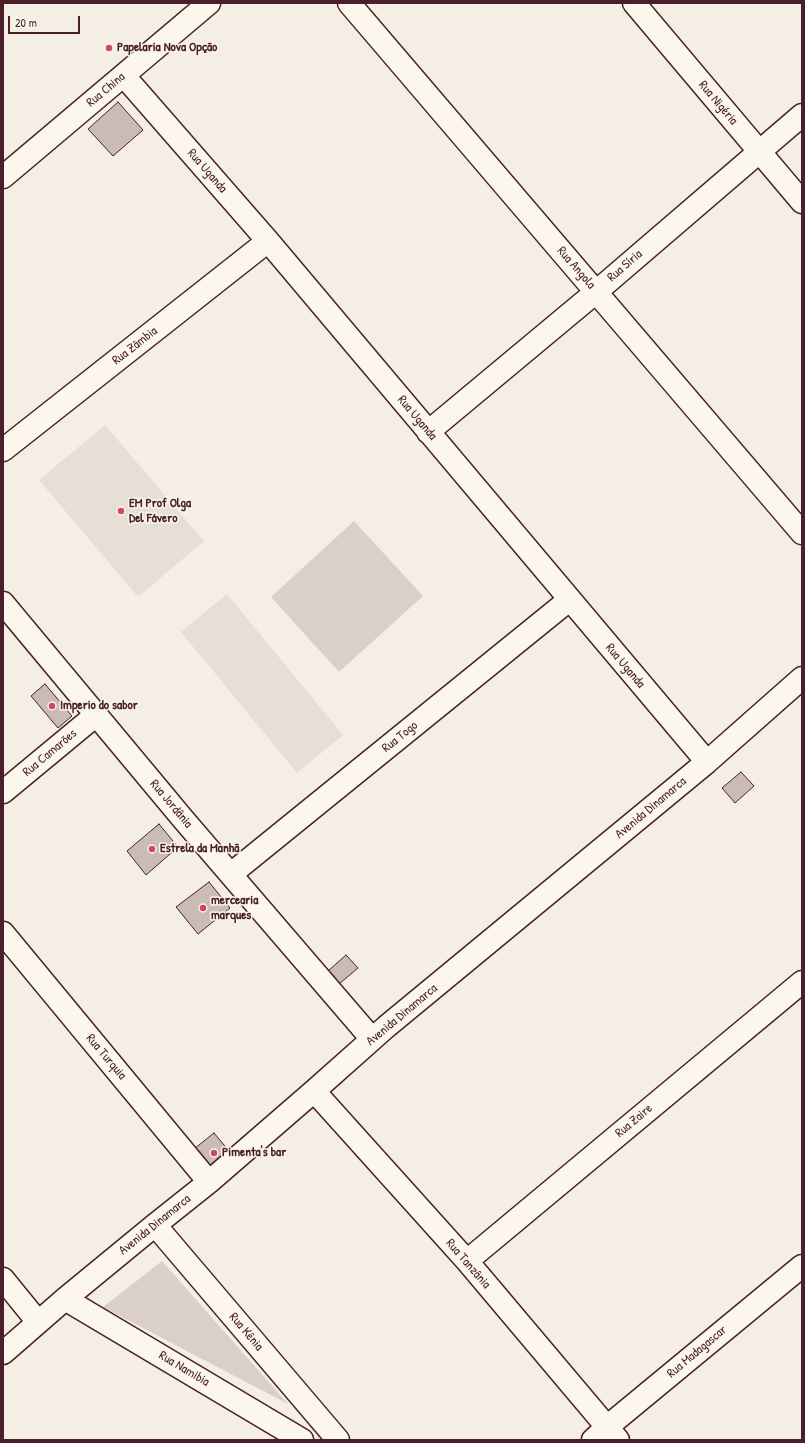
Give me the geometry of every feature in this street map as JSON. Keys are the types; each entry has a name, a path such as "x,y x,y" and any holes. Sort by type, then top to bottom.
{"street":[{"name":"Rua China","path":"3,177 209,3"},
{"name":"Rua Angola","path":"349,3 802,534"},
{"name":"Rua Nigéria","path":"634,3 802,202"},
{"name":"Rua Uganda","path":"124,76 268,241 707,762"},
{"name":"Rua Síria","path":"428,432 596,292 802,115"},
{"name":"Rua Zâmbia","path":"3,450 268,241"},
{"name":"Rua Togo","path":"231,874 569,600"},
{"name":"Rua Jordânia","path":"3,603 183,819 372,1039"},
{"name":"Avenida Dinamarca","path":"3,1353 38,1322 209,1182 372,1039 707,762 801,679"},
{"name":"Rua Camarões","path":"3,792 96,715"},
{"name":"Rua Turquia","path":"3,933 209,1182"},
{"name":"Rua Zaire","path":"467,1261 802,982"},
{"name":"Rua Tanzânia","path":"314,1091 467,1261 606,1436"},
{"name":"Rua Kênia","path":"155,1225 338,1440"},
{"name":"Rua Madagascar","path":"606,1436 802,1266"},
{"path":"3,1279 38,1322"},
{"name":"Rua Namibia","path":"66,1299 302,1440"}],"shaded area":[{"name":"EM Prof Olga Del Fávero","path":"105,425 204,541 138,597 39,480"},
{"path":"354,521 423,596 339,672 271,597"},
{"path":"227,594 343,735 297,773 181,632"},
{"path":"162,1261 288,1404 103,1307"}],"building":[{"path":"118,102 143,130 113,156 88,129"},
{"name":"Imperio do sabor","path":"45,684 72,716 58,728 31,696"},
{"path":"741,772 754,786 735,803 722,788"},
{"name":"Estrela da Manhã","path":"159,824 178,847 146,875 127,851"},
{"name":"mercearia marques","path":"209,882 230,908 198,934 176,907"},
{"path":"346,955 358,968 339,984 328,971"},
{"name":"Pimenta's bar","path":"214,1133 234,1157 215,1173 194,1149"}],"place":[{"name":"Papelaria Nova Opção","path":"109,48"},
{"name":"EM Prof Olga Del Fávero","path":"121,511"},
{"name":"Imperio do sabor","path":"52,706"},
{"name":"Estrela da Manhã","path":"152,849"},
{"name":"mercearia marques","path":"203,908"},
{"name":"Pimenta's bar","path":"214,1153"}]}
